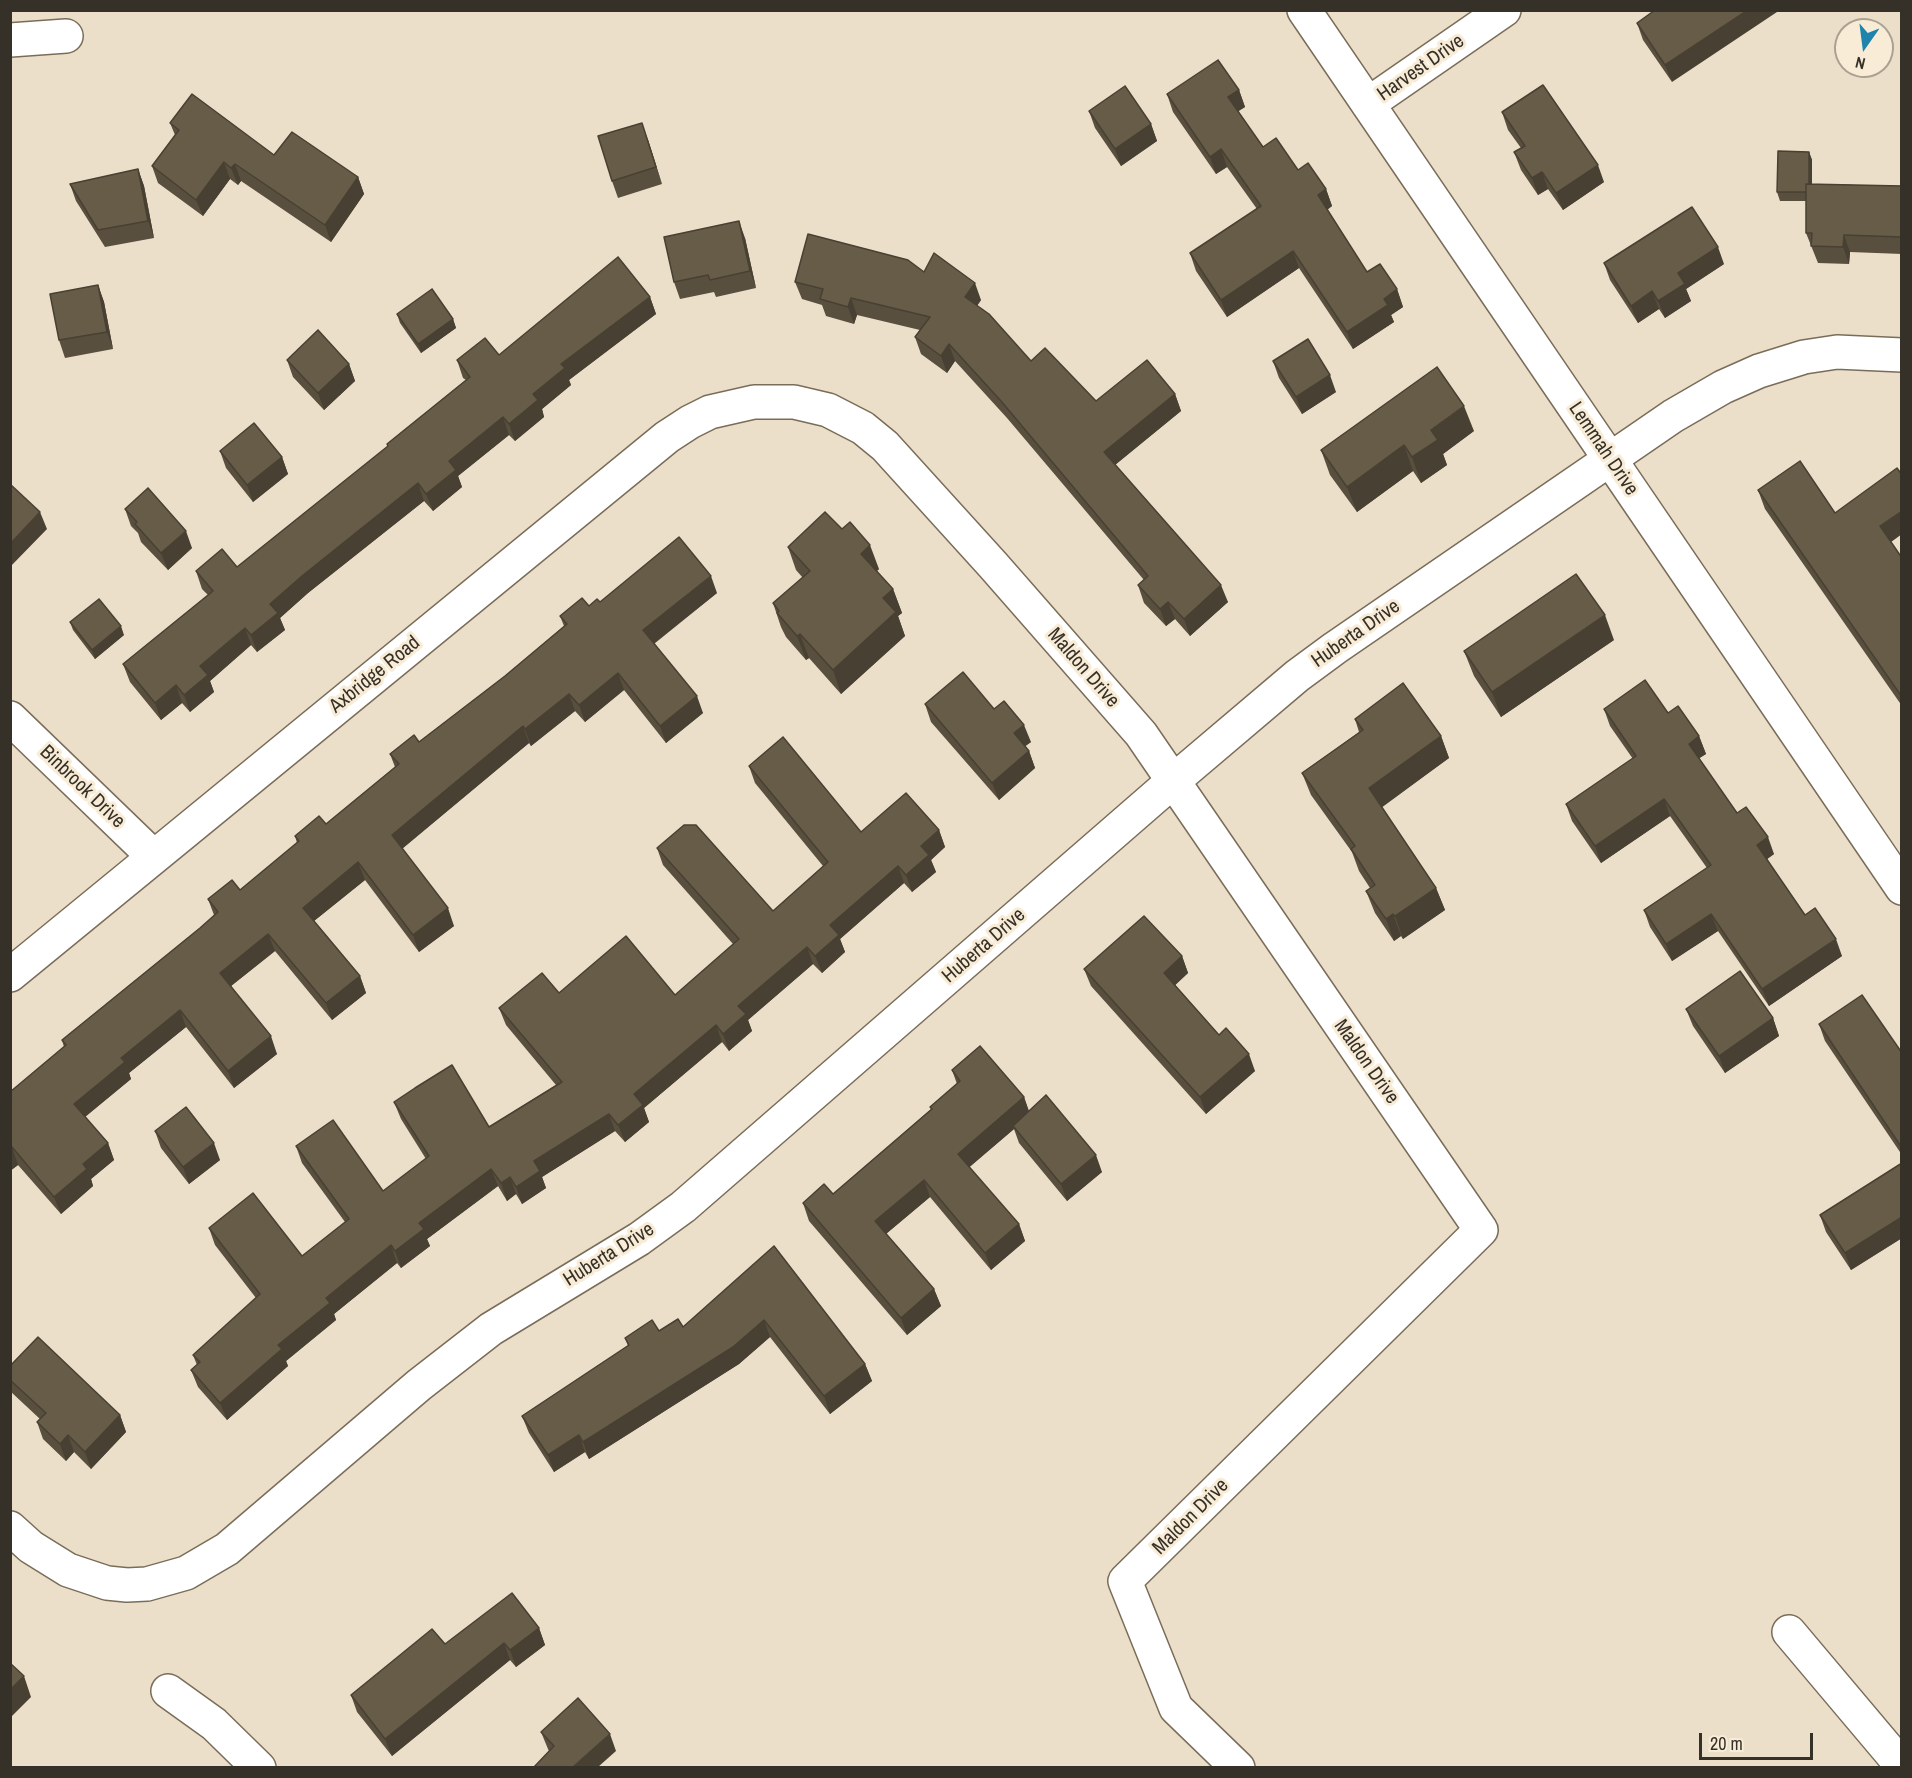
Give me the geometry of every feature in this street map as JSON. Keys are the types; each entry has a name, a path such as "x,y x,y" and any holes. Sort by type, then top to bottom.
{"street":[{"name":"Lemmah Drive","path":"1304,10 1902,888"},
{"name":"Harvest Drive","path":"1368,104 1504,10"},
{"path":"10,40 66,36"},
{"name":"Huberta Drive","path":"10,1528 31,1547 68,1570 92,1578 127,1585 147,1584 186,1573 227,1549 419,1384 491,1329 639,1239 683,1207 1172,782 1297,676 1335,648 1673,416 1723,387 1759,370 1804,357 1837,352 1902,355"},
{"name":"Maldon Drive","path":"754,402 794,402 828,410 863,428 885,446 1141,734 1481,1230 1125,1581 1176,1708 1238,1767"},
{"name":"Axbridge Road","path":"10,975 667,437 710,412 754,402"},
{"name":"Binbrook Drive","path":"10,717 153,856"},
{"path":"1789,1632 1902,1766"},
{"path":"168,1691 214,1725 259,1767"}],"building":[{"path":"1655,10 1748,10 1665,65 1637,23"},
{"path":"1218,60 1239,90 1228,97 1263,147 1276,138 1298,170 1308,163 1326,189 1318,195 1367,272 1380,264 1397,289 1384,299 1388,305 1347,332 1293,251 1221,300 1190,253 1261,206 1221,149 1210,157 1167,94"},
{"path":"1543,85 1598,165 1556,193 1542,172 1532,178 1514,152 1525,146 1502,112"},
{"path":"1125,86 1151,124 1115,149 1089,111"},
{"path":"192,94 274,155 292,132 358,177 325,225 235,164 231,168 224,162 196,200 152,166 179,130 170,123"},
{"path":"642,123 656,167 612,181 598,136"},
{"path":"1778,151 1809,152 1809,184 1806,184 1806,192 1777,192"},
{"path":"138,169 148,221 98,230 70,184"},
{"path":"1806,184 1902,186 1902,237 1844,235 1843,247 1811,246 1812,233 1806,233"},
{"path":"1692,207 1718,247 1678,273 1685,284 1658,301 1652,291 1631,306 1604,263"},
{"path":"739,221 750,271 710,280 708,275 674,282 664,237"},
{"path":"808,234 908,260 924,272 934,253 975,283 965,297 989,314 1031,361 1045,348 1096,401 1147,360 1175,394 1104,452 1221,585 1184,619 1168,602 1160,609 1138,585 1148,576 1001,401 949,344 941,356 915,337 930,317 851,298 848,307 820,299 823,289 795,282"},
{"path":"618,257 650,297 561,364 565,368 533,394 538,400 509,424 503,417 449,461 456,470 426,494 418,483 302,576 270,604 278,613 251,635 245,628 200,666 208,675 184,695 176,685 155,703 123,664 213,591 196,571 222,549 237,567 470,377 457,360 485,338 499,355"},
{"path":"98,285 107,332 59,340 50,294"},
{"path":"432,289 453,319 418,344 397,314"},
{"path":"318,330 349,364 318,393 287,360"},
{"path":"1308,339 1330,375 1296,397 1273,361"},
{"path":"1437,367 1464,406 1431,430 1438,440 1412,457 1404,445 1347,487 1321,450"},
{"path":"254,423 282,457 247,485 220,451"},
{"path":"1800,461 1835,513 1897,468 1902,475 1902,511 1880,526 1902,558 1902,697 1758,490"},
{"path":"10,484 40,512 10,544"},
{"path":"148,488 186,531 161,553 125,509"},
{"path":"825,512 842,529 850,522 870,545 861,554 893,589 883,598 896,612 833,670 800,634 797,636 777,613 779,611 773,603 810,571 788,547"},
{"path":"679,537 711,576 643,630 697,696 660,726 618,673 579,705 569,694 525,729 523,726 392,835 448,908 413,935 358,862 303,908 360,976 326,1003 268,934 220,973 271,1036 228,1071 180,1010 121,1058 125,1062 74,1104 108,1143 83,1164 87,1169 54,1197 12,1147 10,1149 10,1092 66,1045 62,1040 218,912 208,899 232,880 240,890 299,841 295,836 319,816 326,824 399,764 390,754 414,735 419,742 505,676 567,624 560,616 582,598 589,606 597,599 600,602"},
{"path":"1576,574 1605,615 1492,692 1464,651"},
{"path":"99,599 121,626 92,650 70,622"},
{"path":"963,672 994,709 1004,701 1024,725 1014,733 1029,751 992,783 925,704"},
{"path":"1645,680 1668,713 1678,706 1699,736 1689,744 1737,813 1746,807 1768,837 1757,845 1805,915 1815,908 1836,939 1762,989 1711,914 1666,944 1644,910 1711,865 1664,799 1595,846 1566,804 1636,756 1604,709"},
{"path":"1403,683 1441,736 1369,788 1436,888 1395,916 1393,914 1386,919 1366,891 1375,885 1351,849 1355,846 1302,773 1363,730 1355,719"},
{"path":"783,737 861,832 906,793 939,830 921,846 929,855 906,875 898,866 830,925 839,935 815,956 807,947 738,1006 746,1014 723,1034 716,1025 634,1094 643,1105 618,1125 609,1114 534,1161 540,1171 516,1187 510,1177 501,1183 491,1169 419,1223 424,1229 395,1251 391,1245 326,1298 330,1303 278,1345 282,1349 220,1403 191,1370 200,1362 193,1355 260,1294 209,1228 253,1193 302,1256 349,1219 296,1146 333,1120 383,1191 429,1156 394,1102 452,1065 489,1127 562,1082 499,1008 542,973 559,993 626,936 675,995 739,939 657,848 684,825 696,825 773,911 828,862 749,766"},
{"path":"1144,916 1182,956 1164,973 1219,1035 1226,1028 1249,1054 1200,1097 1084,969"},
{"path":"1740,971 1773,1018 1719,1056 1686,1009"},
{"path":"1862,995 1902,1053 1902,1148 1819,1024"},
{"path":"980,1046 1024,1097 958,1154 1019,1224 985,1253 924,1180 875,1221 934,1289 901,1318 803,1203 824,1184 833,1194 932,1109 930,1107 960,1081 952,1070"},
{"path":"1046,1095 1096,1155 1061,1184 1013,1126"},
{"path":"186,1107 214,1143 183,1167 155,1131"},
{"path":"1902,1163 1902,1217 1845,1253 1820,1215"},
{"path":"774,1246 865,1364 824,1396 764,1320 733,1347 583,1442 579,1435 548,1455 522,1416 629,1345 625,1338 652,1320 659,1331 678,1319 683,1327"},
{"path":"38,1337 120,1415 85,1452 68,1435 60,1444 37,1422 46,1413 10,1380 10,1366"},
{"path":"512,1593 539,1628 510,1650 504,1643 385,1739 351,1695 432,1629 445,1644"},
{"path":"10,1663 24,1676 10,1690"},
{"path":"578,1698 610,1734 573,1767 534,1767 554,1746 541,1732"}]}
